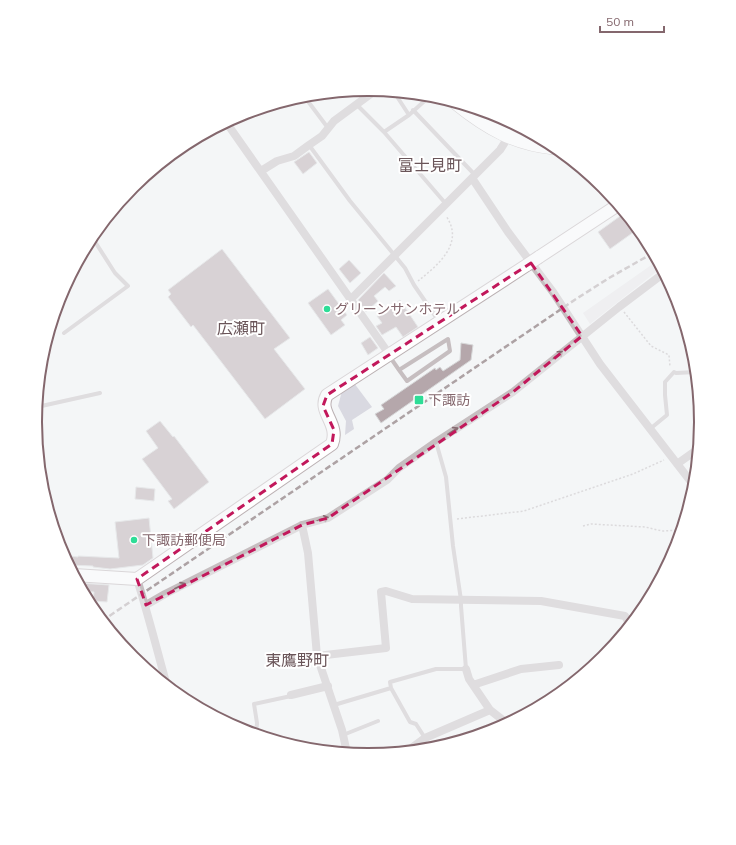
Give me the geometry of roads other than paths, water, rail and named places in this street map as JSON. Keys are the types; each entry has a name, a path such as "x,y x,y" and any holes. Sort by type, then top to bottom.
{"highway":[{"path":"476,115 484,123 531,144 539,145"}],"street":[{"path":"261,172 277,162 294,156 309,146 322,136 334,121 367,96"},
{"path":"230,127 389,354"},
{"path":"350,300 514,136"},
{"path":"474,177 508,232 553,292 600,364 689,479"},
{"path":"81,575 137,579 332,444 335,438 334,430 324,406 324,400 327,395 613,208"},
{"path":"146,606 165,594 302,525 328,518 386,480 399,468 436,442 513,392 620,306 659,277"},
{"path":"677,464 692,453"},
{"path":"302,525 308,553 317,656 334,705 346,748"},
{"path":"137,579 146,606 152,634 164,677"},
{"path":"273,659 317,656 386,648 382,592 386,591 412,599 541,601 625,616 627,620"},
{"path":"473,685 521,669 559,665"},
{"path":"466,669 469,679 490,710 502,720"},
{"path":"291,696 328,686"},
{"path":"415,745 425,738 490,710"}],"lane":[{"path":"398,98 408,115"},
{"path":"384,132 408,115 423,101"},
{"path":"309,102 328,128"},
{"path":"356,104 384,132 444,207"},
{"path":"413,110 474,177"},
{"path":"309,146 350,202 405,268 414,285 440,322"},
{"path":"64,333 128,286 115,273 96,243"},
{"path":"389,354 399,370 408,380 450,351 448,339 399,370"},
{"path":"650,429 667,415 665,382 674,372 676,374 690,373"},
{"path":"43,406 100,393"},
{"path":"425,738 416,724 410,722 390,682 436,669 466,669 461,600 453,546 446,477 436,442"},
{"path":"334,705 392,688"},
{"path":"257,729 254,704 291,696"},
{"path":"343,735 378,721"}],"railway":[{"path":"107,618 576,299 648,256"}],"place":[{"name":"グリーンサンホテル","path":"327,309"},
{"name":"下諏訪","path":"419,400"},
{"name":"下諏訪郵便局","path":"134,540"}],"district":[{"name":"富士見町","path":"430,165"},
{"name":"広瀬町","path":"241,328"},
{"name":"東鷹野町","path":"297,660"}]}
